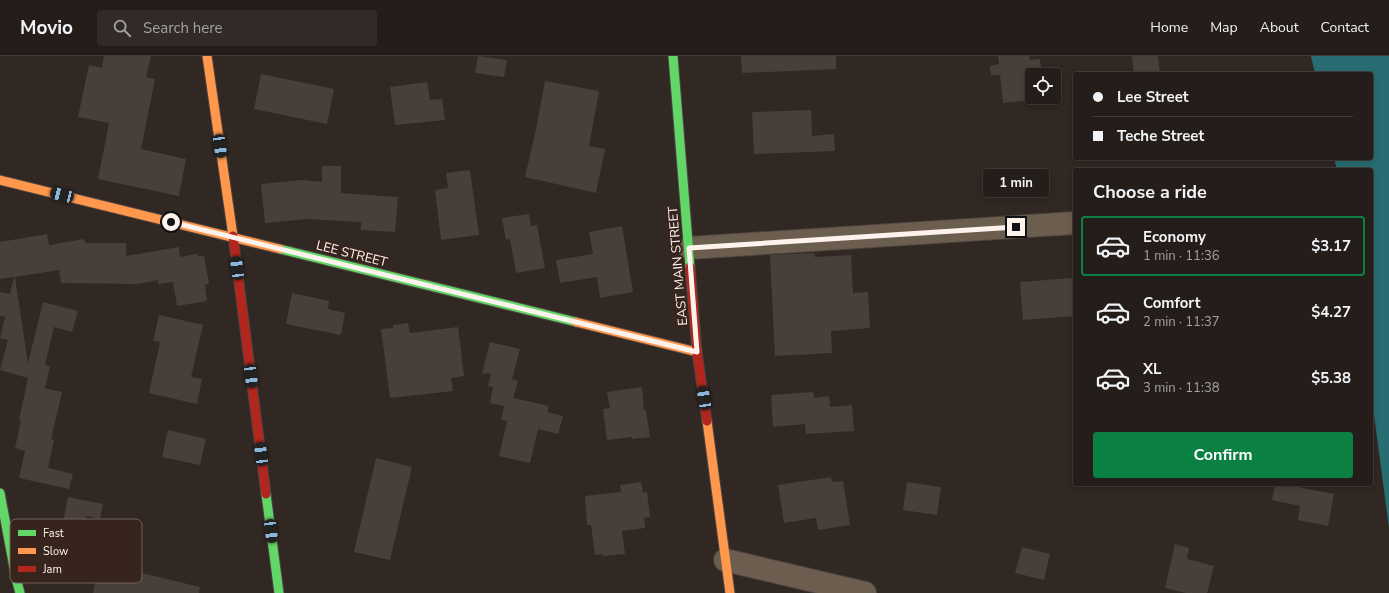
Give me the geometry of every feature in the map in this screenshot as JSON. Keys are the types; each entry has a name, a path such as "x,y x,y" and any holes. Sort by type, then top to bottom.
{"street":[{"path":"207,56 233,237 279,593"},
{"name":"EAST MAIN STREET","path":"673,56 697,352 711,444 730,593"},
{"name":"LEE STREET","path":"0,180 697,352"},
{"path":"689,248 1073,223"},
{"path":"0,492 10,546"},
{"path":"725,560 865,593"},
{"path":"17,583 20,593"}],"water":[{"path":"1311,56 1389,56 1389,528 1373,407 1373,168 1336,168 1334,160 1373,160 1373,72 1315,72"}],"building":[{"path":"104,56 151,56 146,77 155,79 141,149 186,159 179,196 98,179 109,123 78,117 89,65 102,68"},
{"path":"478,56 507,60 504,77 475,73"},
{"path":"741,56 836,56 836,69 742,73"},
{"path":"998,56 1029,56 1030,60 1040,59 1041,68 1025,68 1025,101 1003,103 1000,75 991,75 990,66 999,64"},
{"path":"1132,56 1158,56 1160,72 1134,72"},
{"path":"261,74 334,89 327,124 254,109"},
{"path":"545,81 599,91 589,146 605,149 596,193 525,177"},
{"path":"427,82 430,100 442,99 445,120 395,125 390,87"},
{"path":"811,110 812,136 834,134 835,151 754,154 752,112"},
{"path":"322,166 341,166 341,193 398,197 395,232 361,230 361,222 308,219 265,223 261,184 302,180 322,182"},
{"path":"470,170 479,235 441,240 435,190 448,188 446,173"},
{"path":"529,214 531,226 537,225 545,268 516,273 510,239 506,240 502,218"},
{"path":"622,226 633,292 600,298 597,277 560,283 556,260 593,254 589,232"},
{"path":"47,234 49,245 84,239 85,243 126,243 126,256 179,247 180,257 197,254 198,256 204,256 209,284 205,285 207,301 177,306 173,282 158,284 158,280 138,284 61,283 59,270 15,277 28,363 43,302 78,311 72,332 54,327 45,365 50,366 45,388 62,392 51,439 54,440 48,468 73,474 69,489 19,478 25,451 15,448 28,378 0,370 8,340 0,338 5,317 0,316 0,292 10,294 14,277 0,279 0,242"},
{"path":"814,253 815,257 851,255 853,293 868,292 870,328 831,331 832,353 775,356 770,255"},
{"path":"1072,278 1073,316 1023,320 1020,282"},
{"path":"292,293 329,301 328,309 345,313 341,335 286,324"},
{"path":"159,315 203,325 191,377 202,379 197,404 149,393 160,342 153,341"},
{"path":"408,323 410,333 458,327 464,376 451,378 453,391 390,398 381,329 393,328 393,325"},
{"path":"490,342 520,349 512,379 518,381 513,398 549,406 547,412 563,416 558,434 538,429 530,463 499,456 507,421 501,420 504,406 490,403 493,387 488,386 491,373 482,374"},
{"path":"642,387 644,410 646,410 650,437 632,439 632,437 607,440 603,409 610,408 607,392"},
{"path":"813,392 814,398 829,396 830,407 852,405 854,431 806,434 805,424 773,427 771,395"},
{"path":"168,430 206,439 200,465 162,457"},
{"path":"376,458 412,467 390,560 354,552"},
{"path":"831,477 832,482 843,481 850,525 818,530 816,518 784,523 778,485"},
{"path":"641,482 643,493 647,492 650,517 644,518 645,528 622,531 625,554 603,556 603,554 595,555 591,525 587,525 585,496 621,492 620,485"},
{"path":"907,482 941,487 937,515 903,510"},
{"path":"1275,486 1293,486 1334,494 1328,526 1298,520 1300,506 1272,500"},
{"path":"68,497 103,504 100,519 87,516 86,519 64,519"},
{"path":"1175,544 1189,548 1187,559 1214,566 1207,593 1186,593 1165,588"},
{"path":"1022,547 1050,554 1044,580 1015,573"},
{"path":"142,573 200,587 199,593 93,593 95,583 142,583"}],"traffic: fast":[{"path":"673,56 690,267"},
{"path":"280,249 576,322"},
{"path":"0,493 10,546"},
{"path":"266,494 279,593"},
{"path":"17,583 20,593"}],"traffic: slow":[{"path":"207,56 233,236"},
{"path":"0,180 280,249"},
{"path":"576,322 697,352"},
{"path":"707,421 730,593"}],"traffic: jam":[{"path":"233,236 266,494"},
{"path":"690,267 697,352 707,421"}],"route":[{"path":"171,222 697,352 689,248 1016,227"}]}
